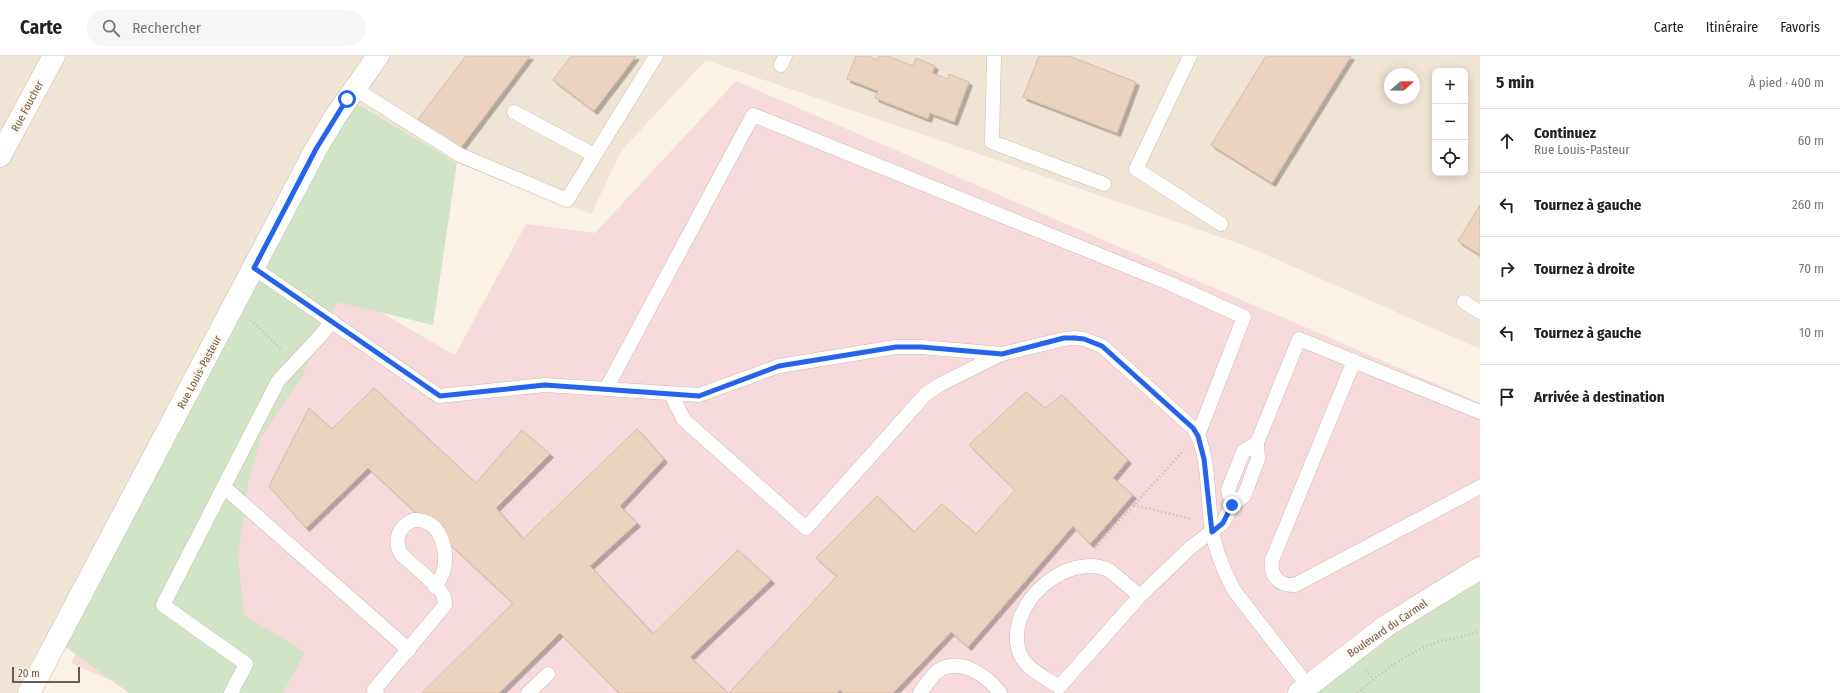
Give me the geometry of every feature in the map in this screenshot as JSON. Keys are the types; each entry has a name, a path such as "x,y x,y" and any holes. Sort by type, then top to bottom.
{"street":[{"name":"Rue Foucher","path":"0,156 54,56"},
{"name":"Rue Louis-Pasteur","path":"29,693 326,132 378,56"},
{"name":"Boulevard du Carmel","path":"1303,689 1386,626 1480,568"}],"lane":[{"path":"355,89 460,155 568,200 594,155 656,56"},
{"path":"994,56 992,142 1104,184"},
{"path":"1190,56 1136,169 1221,224"},
{"path":"514,112 594,155"},
{"path":"606,389 753,115 1171,284 1244,316 1198,436"},
{"path":"254,268 440,396 545,385 671,394 706,394 779,366 896,347 921,347 1002,354"},
{"path":"1464,302 1480,312"},
{"path":"231,693 246,664 163,605 278,381 322,334 332,321"},
{"path":"671,394 684,420 806,528 925,394 1002,354 1064,338 1084,339 1094,342 1111,354 1193,428 1198,436 1204,459 1212,532 1232,587 1303,689"},
{"path":"1140,596 1109,570 1090,566 1077,567 1066,571 1049,581 1030,600 1019,624 1017,642 1022,658 1026,664 1059,687 1140,596 1191,547 1223,523 1232,505 1244,496 1258,460 1257,443 1299,339 1480,412"},
{"path":"952,379 965,351"},
{"path":"1354,361 1272,560 1273,574 1277,579 1282,583 1295,585 1480,487"},
{"path":"224,487 409,650"},
{"path":"377,693 374,690 409,650 444,605 444,596 435,587 402,554 398,548 398,534 401,528 414,520 428,521 434,526 443,544 445,565 442,575 435,587"},
{"path":"920,693 938,671 958,666 978,673 1000,693"},
{"path":"528,693 548,674"}],"path":[{"path":"235,305 295,363"},
{"path":"1090,566 1093,550 1198,436"},
{"path":"1134,505 1194,520 1212,532"},
{"path":"1357,693 1373,679 1422,649 1438,642 1480,631"}],"shaded area":[{"path":"0,56 1480,56 1480,349 1246,246 706,60 622,150 591,214 457,163 354,102 36,693 0,693"},
{"path":"736,81 1480,403 1480,561 1374,624 1285,693 140,693 71,663 279,254 455,355 526,224 595,233"}],"green space":[{"path":"354,102 457,163 433,325 337,302 301,378 261,437 248,483 238,558 244,615 305,652 283,693 129,693 63,645"},
{"path":"1480,578 1480,693 1315,693 1381,640"}],"building":[{"path":"466,56 530,56 459,150 418,119"},
{"path":"571,56 636,56 594,111 553,80"},
{"path":"856,56 868,56 877,60 879,56 888,56 913,66 916,58 935,66 932,73 948,79 949,74 969,82 954,122 930,113 928,119 875,98 878,91 847,79"},
{"path":"1039,56 1069,56 1136,82 1117,133 1023,97"},
{"path":"1266,56 1351,56 1272,183 1211,145"},
{"path":"1480,205 1480,255 1458,241"},
{"path":"374,388 476,483 522,430 550,454 496,508 523,539 637,429 664,459 620,506 637,523 590,566 653,634 738,550 771,580 690,657 728,693 619,693 560,633 499,693 422,693 513,603 368,468 306,528 269,486 309,408 332,429"},
{"path":"1026,392 1045,408 1062,395 1128,460 1113,478 1133,495 1090,544 1073,526 968,647 951,632 893,693 843,693 840,690 837,693 729,693 837,576 816,558 877,496 914,532 942,504 976,534 1015,490 969,445"}],"route":[{"path":"347,99 316,149 254,268 440,396 545,385 699,396 714,392 762,371 779,366 896,347 921,347 1002,354 1064,338 1084,339 1102,346 1196,431 1203,451 1212,532 1226,519 1232,505"}]}
